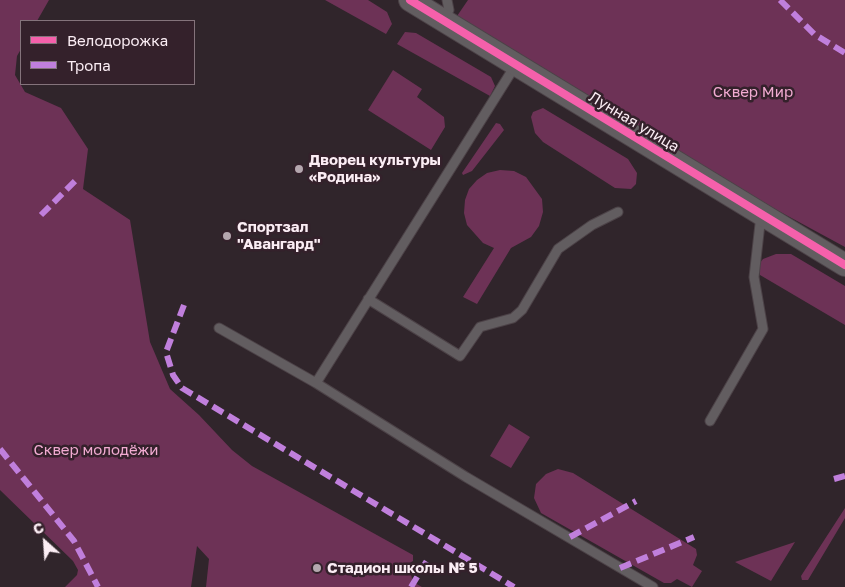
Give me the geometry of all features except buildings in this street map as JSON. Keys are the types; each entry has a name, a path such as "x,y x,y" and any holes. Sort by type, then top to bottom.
{"street":[{"name":"Лунная улица","path":"410,0 445,10 515,66 845,265"}],"lane":[{"path":"316,383 515,66"},
{"path":"368,299 460,356 480,327 513,318 522,310 558,249 618,212"},
{"path":"710,421 763,329 754,277 761,215"},
{"path":"219,328 316,383 466,477 653,587"}],"green space":[{"name":"Сквер молодёжи","path":"0,0 49,0 38,20 20,20 20,51 17,56 15,75 25,92 61,108 88,149 83,189 130,220 150,342 170,389 199,415 232,450 252,466 413,555 413,561 408,564 413,582 422,587 206,587 209,559 197,546 191,587 65,587 77,575 78,570 73,561 0,490"},
{"path":"325,0 368,0 387,12 392,24 386,34"},
{"name":"Сквер Мир","path":"468,0 845,0 845,247 688,162 455,19"},
{"path":"405,32 416,33 491,77 495,86 490,96 397,44"},
{"path":"393,70 422,89 417,97 444,117 445,127 431,150 368,110"},
{"path":"543,108 628,159 637,173 636,184 631,189 615,188 543,142 535,133 531,117 533,112"},
{"path":"496,123 500,124 504,130 472,171 463,175 462,173"},
{"path":"500,170 514,171 526,177 542,199 543,212 539,226 531,237 511,248 477,304 463,297 494,248 483,243 467,225 464,213 465,200 469,189 477,180 487,173"},
{"path":"776,254 791,254 845,286 845,325 760,275 759,264 763,259"},
{"path":"509,424 530,437 511,468 490,456"},
{"path":"558,469 573,473 696,549 697,555 693,565 702,571 692,587 677,579 671,583 664,583 541,513 534,498 536,484 546,474"},
{"path":"845,508 845,518 808,580 802,580 801,576"},
{"path":"795,542 771,581 735,562"}],"marked path":[{"path":"780,0 814,34 845,53"},
{"path":"41,215 78,178"},
{"path":"184,305 166,352 173,375 182,388 514,587"},
{"path":"0,449 74,541 98,587"},
{"path":"834,479 845,476"},
{"path":"570,537 636,501"},
{"path":"620,568 694,537"},
{"path":"411,587 428,559"}],"cycle path":[{"path":"410,0 845,265"}],"place":[{"name":"Дворец культуры «Родина»","path":"299,169"},
{"name":"Спортзал \"Авангард\"","path":"227,236"},
{"name":"Стадион школы № 5","path":"317,568"}]}
